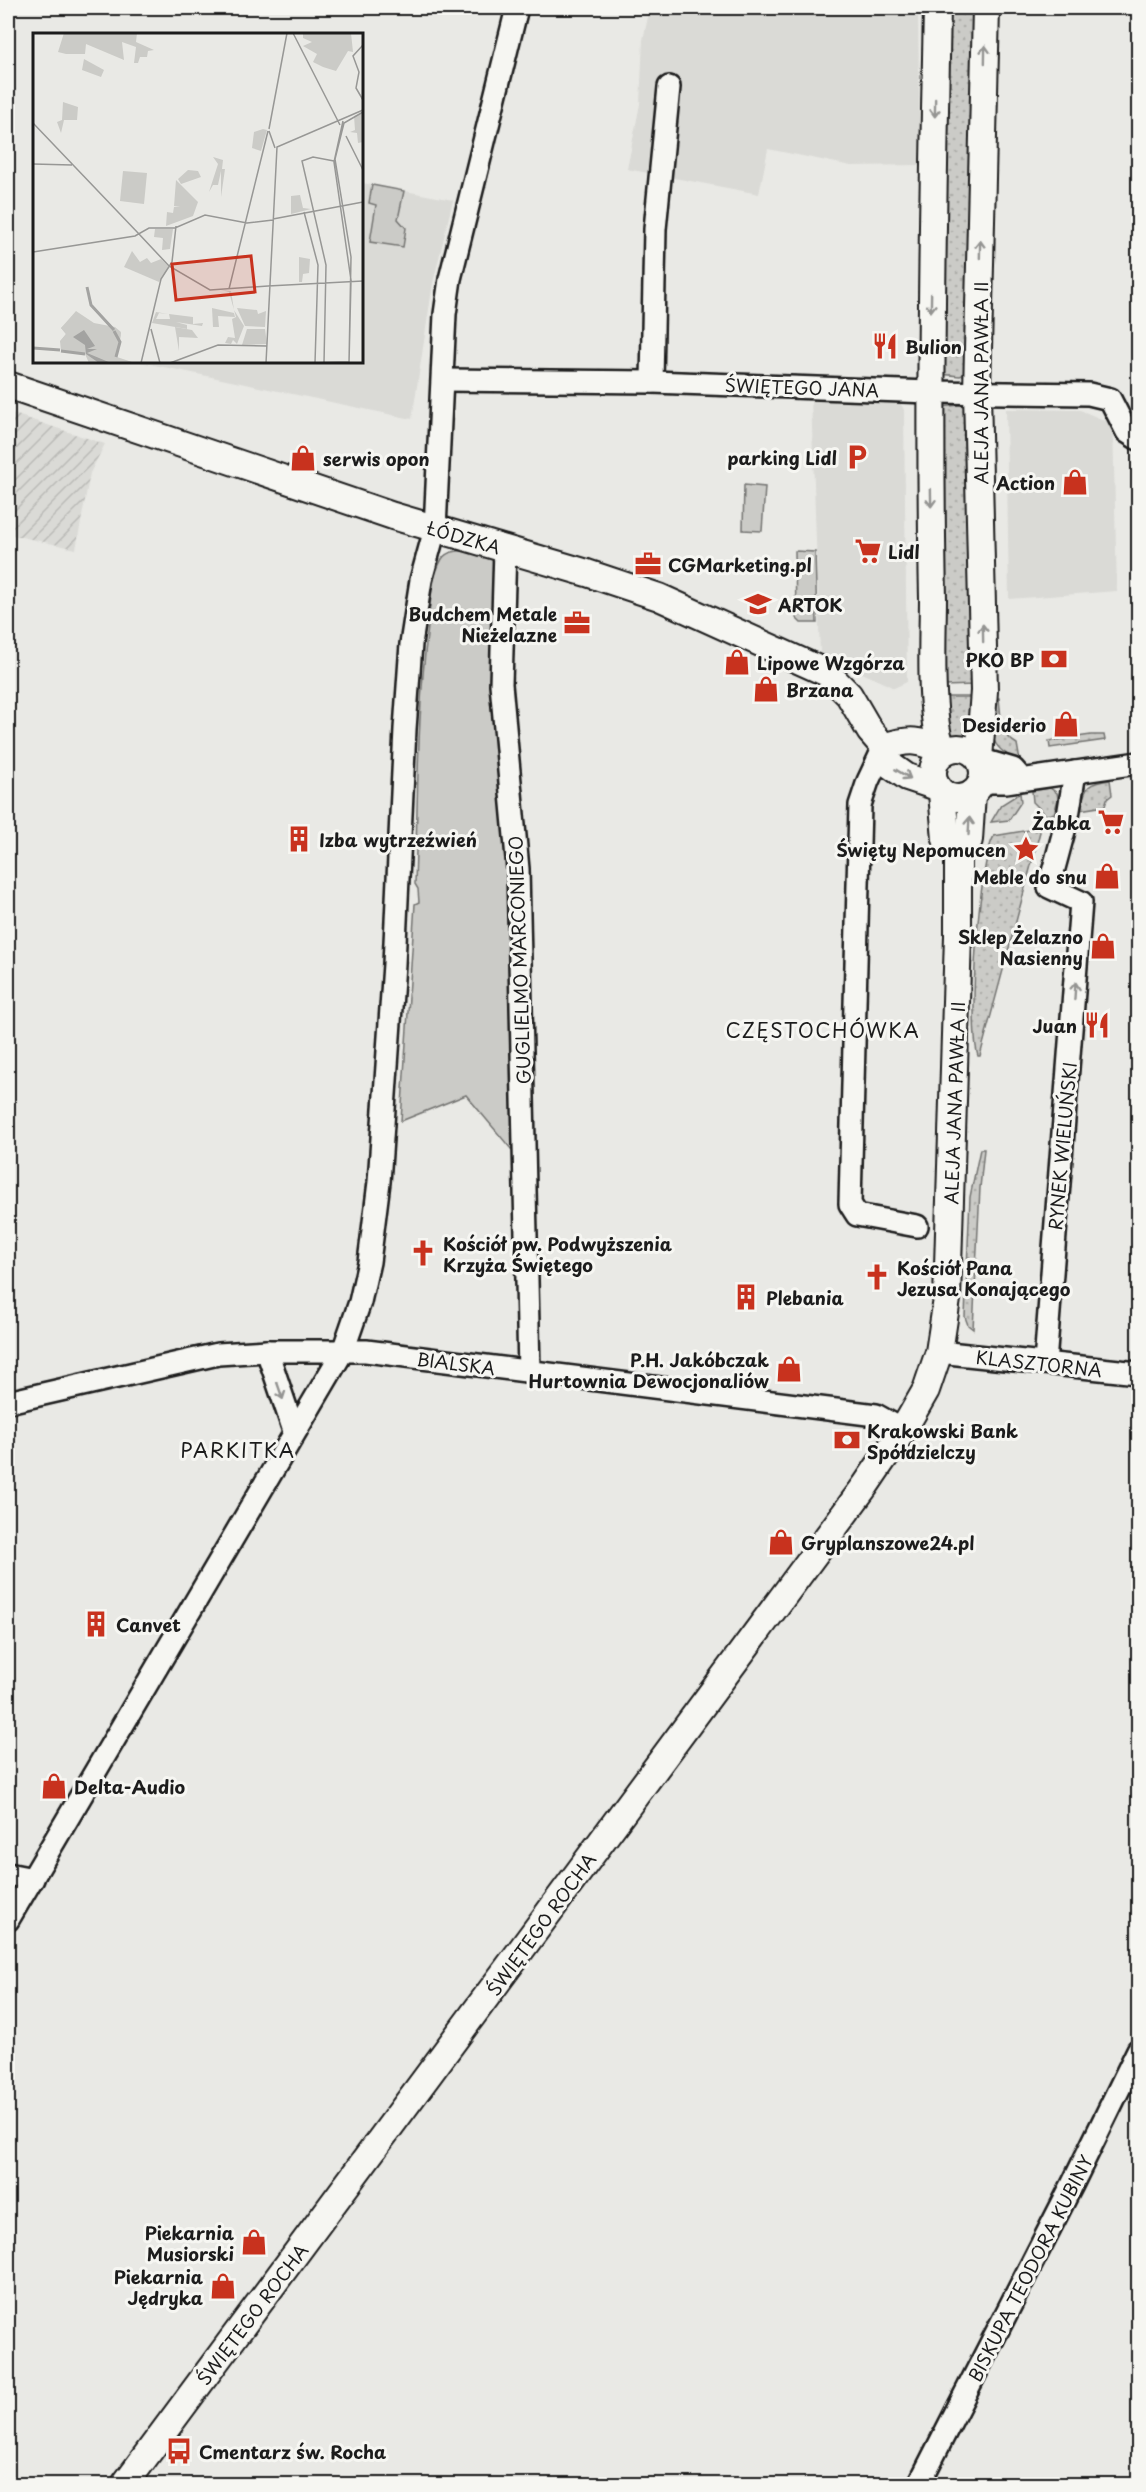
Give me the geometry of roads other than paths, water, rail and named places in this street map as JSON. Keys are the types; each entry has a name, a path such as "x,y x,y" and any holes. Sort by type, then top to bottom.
{"street":[{"path":"8,1920 343,1351 360,1302 369,1262 379,1182 394,964 411,644 421,580 435,529 445,314 450,279 517,8"},
{"path":"936,8 930,392 934,691 938,741 944,751"},
{"name":"ALEJA JANA PAWŁA II","path":"939,1352 947,1299 951,1220 958,854 969,840 978,778 984,692 977,392 986,8"},
{"path":"652,382 656,229 669,87"},
{"name":"ŚWIĘTEGO JANA","path":"443,380 652,382 930,392 1089,394 1110,399 1127,432 1138,439"},
{"name":"ŁÓDZKA","path":"8,386 435,529 587,573 659,597 827,673 849,695 870,731 884,747 890,765 901,774 939,790"},
{"name":"GUGLIELMO MARCONIEGO","path":"505,549 501,684 518,869 529,1372"},
{"path":"917,1226 857,1215 850,1204 860,806 868,781 884,747 905,739 923,741 944,751"},
{"path":"959,747 967,749 978,778 957,798 939,790 932,772 934,764 944,751 959,747"},
{"path":"978,778 1006,782 1021,778 1138,763"},
{"name":"RYNEK WIELUŃSKI","path":"1045,1363 1082,902 1049,887 1068,816 1076,772"},
{"name":"ALEJA JANA PAWŁA II","path":"939,790 946,839 958,854"},
{"path":"267,1351 294,1431"},
{"name":"BIALSKA","path":"8,1402 218,1354 267,1351 366,1351 876,1414 903,1430"},
{"name":"KLASZTORNA","path":"939,1352 1138,1373"},
{"name":"ŚWIĘTEGO ROCHA","path":"125,2484 858,1496 903,1430 926,1390 939,1352"},
{"path":"8,1874 33,1879"},
{"name":"BISKUPA TEODORA KUBINY","path":"923,2484 1138,2049"}],"place":[{"name":"Bulion","path":"885,346"},
{"name":"parking Lidl","path":"857,457"},
{"name":"serwis opon","path":"303,458"},
{"name":"Action","path":"1075,482"},
{"name":"Lidl","path":"868,551"},
{"name":"CGMarketing.pl","path":"648,564"},
{"name":"ARTOK","path":"758,604"},
{"name":"Budchem Metale Nieżelazne","path":"577,623"},
{"name":"PKO BP","path":"1054,659"},
{"name":"Lipowe Wzgórza","path":"737,662"},
{"name":"Brzana","path":"766,689"},
{"name":"Desiderio","path":"1066,724"},
{"name":"Żabka","path":"1111,822"},
{"name":"Izba wytrzeźwień","path":"299,839"},
{"name":"Święty Nepomucen","path":"1026,849"},
{"name":"Meble do snu","path":"1107,876"},
{"name":"Sklep Żelazno Nasienny","path":"1103,946"},
{"name":"Juan","path":"1097,1025"},
{"name":"Kościół pw. Podwyższenia Krzyża Świętego","path":"423,1253"},
{"name":"Kościół Pana Jezusa Konającego","path":"877,1277"},
{"name":"Plebania","path":"746,1297"},
{"name":"P.H. Jakóbczak Hurtownia Dewocjonaliów","path":"789,1369"},
{"name":"Krakowski Bank Spółdzielczy","path":"847,1440"},
{"name":"Gryplanszowe24.pl","path":"781,1542"},
{"name":"Canvet","path":"96,1624"},
{"name":"Delta-Audio","path":"54,1786"},
{"name":"Piekarnia Musiorski","path":"254,2242"},
{"name":"Piekarnia Jędryka","path":"223,2286"},
{"name":"Cmentarz św. Rocha","path":"179,2451"}],"district":[{"name":"CZĘSTOCHÓWKA","path":"823,1030"},
{"name":"PARKITKA","path":"238,1450"}]}
